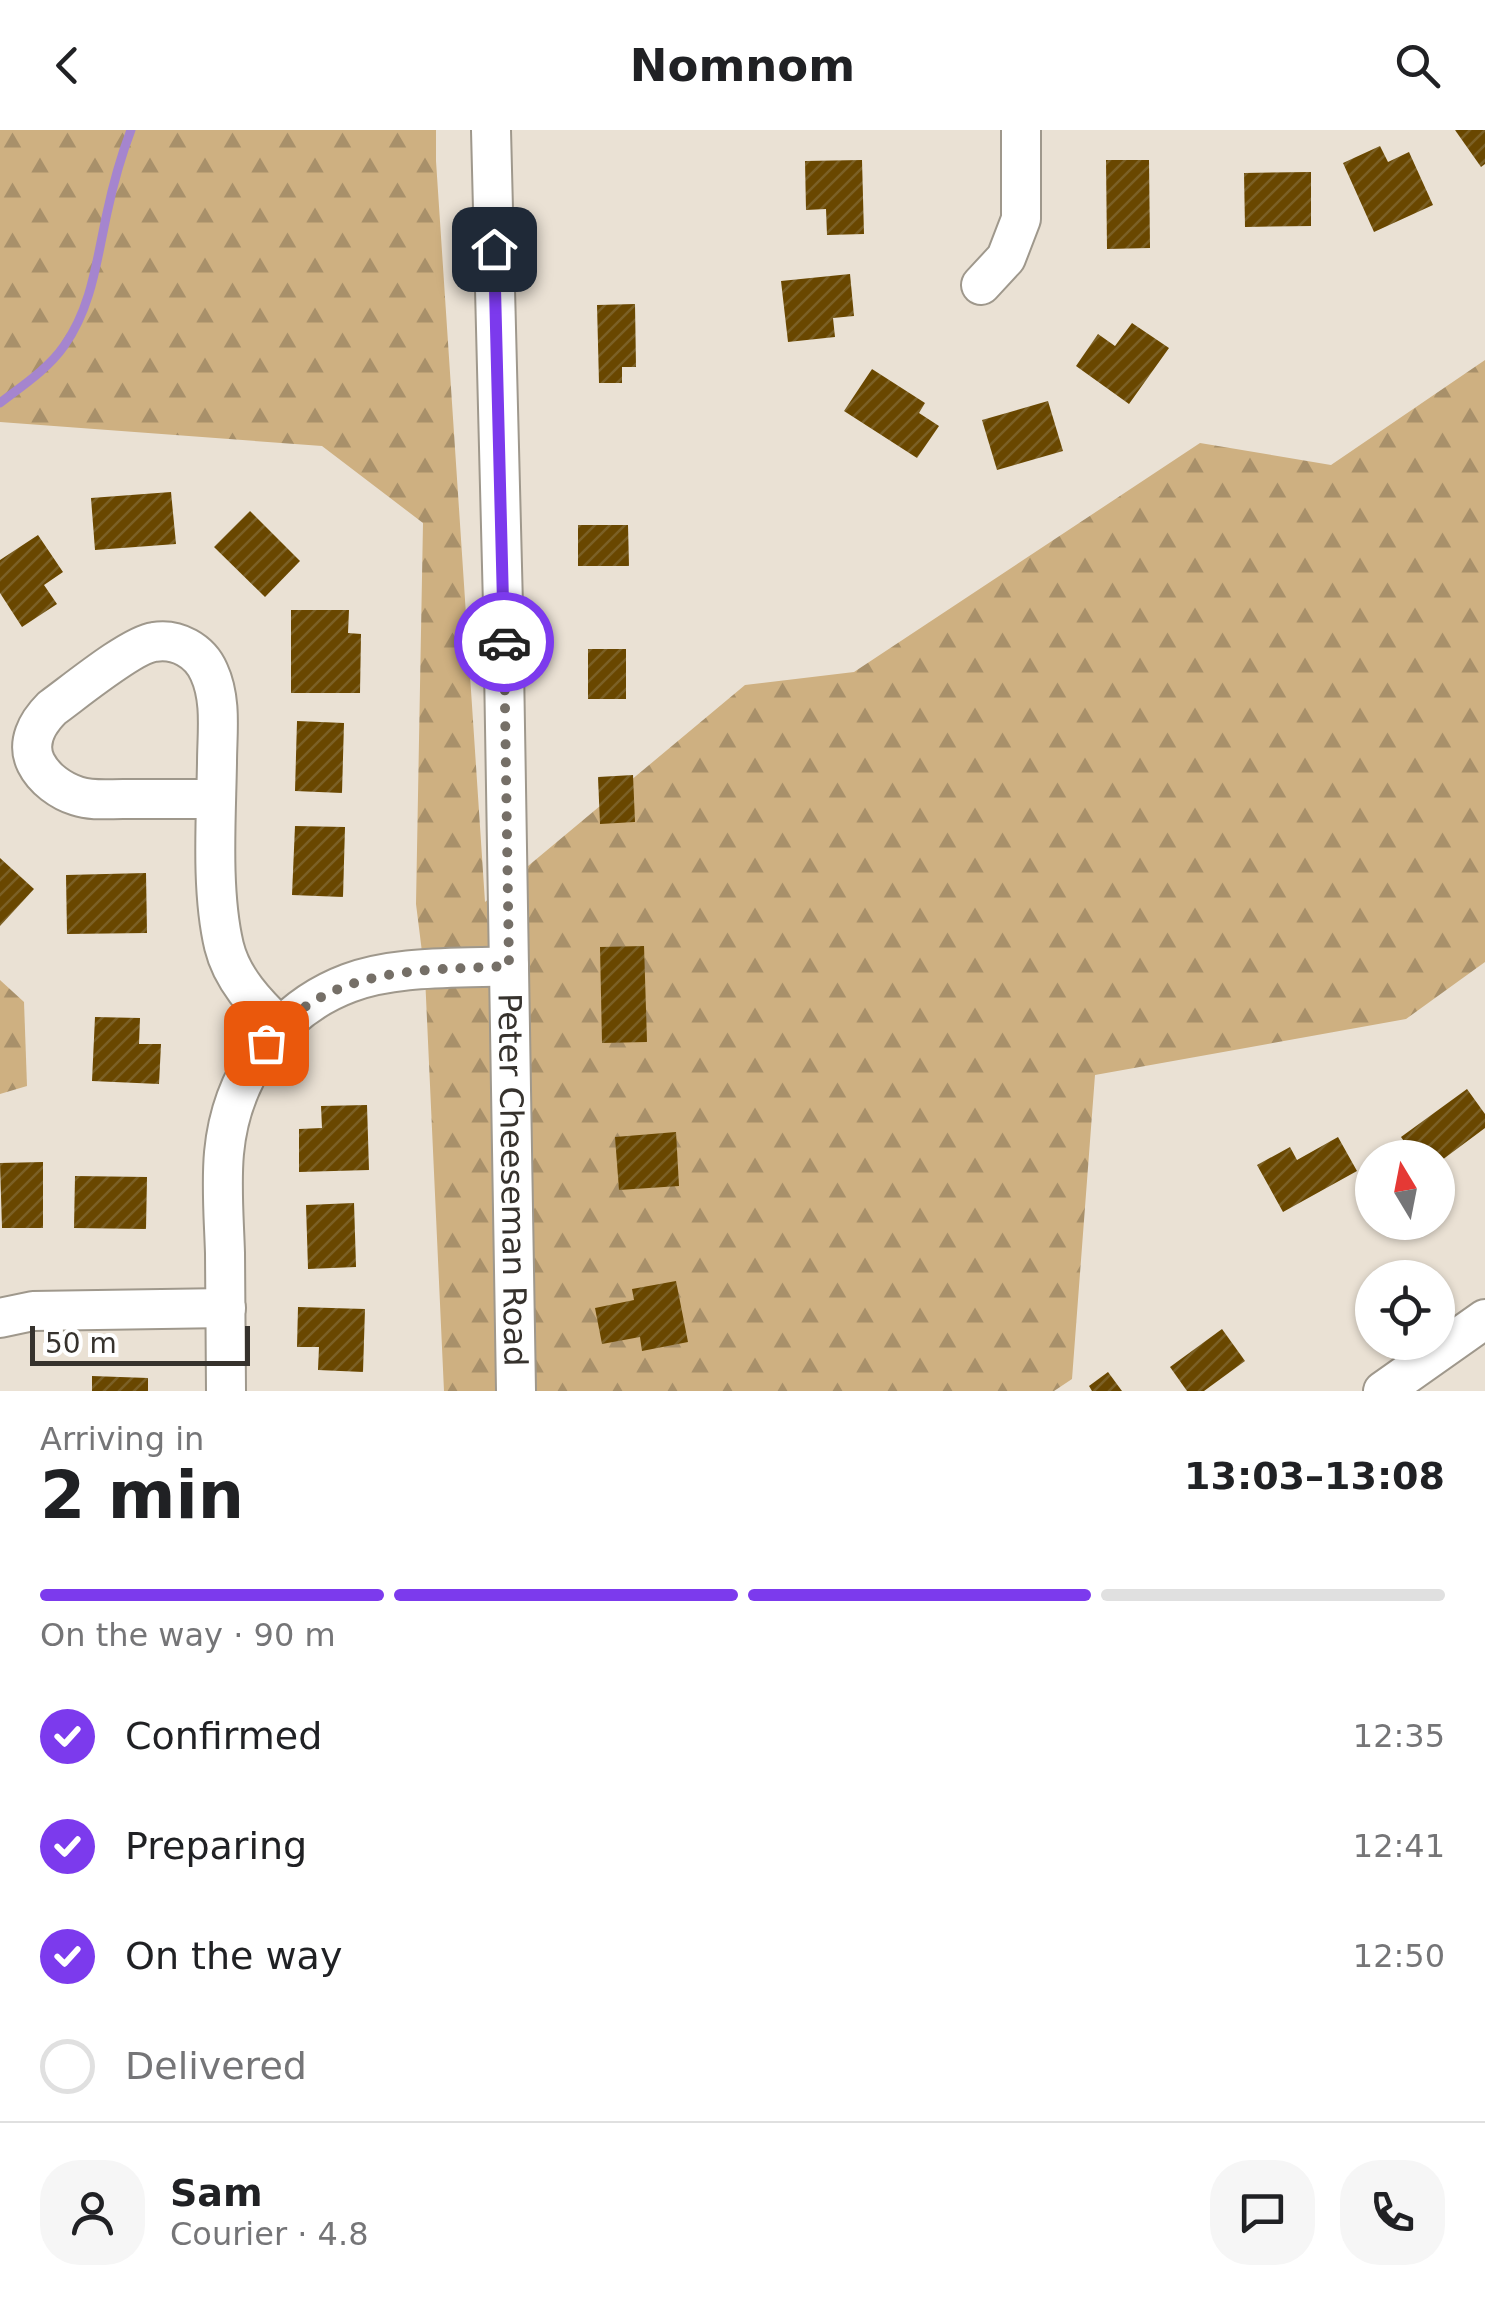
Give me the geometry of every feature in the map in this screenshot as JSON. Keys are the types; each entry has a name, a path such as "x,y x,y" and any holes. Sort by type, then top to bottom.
{"street":[{"name":"Peter Cheeseman Road","path":"491,130 504,606 516,1391"},
{"path":"981,285 1006,258 1021,218 1021,130"},
{"path":"216,799 79,797 53,784 37,766 32,742 36,730 52,708 144,644 167,641 189,648 200,658 217,700 219,908 224,946 248,992 280,1027"},
{"path":"226,1391 223,1172 227,1134 245,1076 280,1027 314,1000 348,984 368,977 416,971 509,966"},
{"path":"0,1318 33,1311 226,1308"},
{"path":"1383,1391 1485,1319"}],"green space":[{"path":"0,130 436,130 485,902 745,685 854,672 1200,443 1331,465 1485,360 1485,962 1406,1019 1095,1075 1072,1379 1054,1391 444,1391 425,976 416,904 423,523 322,446 0,422"},
{"path":"0,980 24,1002 27,1086 0,1094"}],"building":[{"path":"1455,130 1485,130 1485,164 1481,167"},
{"path":"1380,146 1388,162 1409,152 1433,205 1374,232 1343,163"},
{"path":"862,160 864,234 827,235 826,209 806,210 805,161"},
{"path":"1106,160 1149,160 1150,248 1107,249"},
{"path":"1311,172 1311,226 1245,227 1244,173"},
{"path":"850,274 854,316 833,318 835,337 788,342 781,281"},
{"path":"635,304 636,367 622,367 622,383 599,383 597,305"},
{"path":"1132,323 1169,348 1129,404 1076,366 1098,334 1115,346"},
{"path":"872,369 925,403 919,413 939,426 917,458 844,411"},
{"path":"1048,401 1063,451 997,470 982,420"},
{"path":"171,492 176,544 95,550 91,498"},
{"path":"250,511 300,561 265,597 214,547"},
{"path":"578,525 628,525 629,566 578,566"},
{"path":"38,535 63,572 44,585 57,604 22,627 0,593 0,560"},
{"path":"291,610 349,610 348,633 361,634 360,693 291,693"},
{"path":"588,649 626,649 626,699 588,699"},
{"path":"297,721 344,723 342,793 295,791"},
{"path":"633,775 635,822 600,824 598,777"},
{"path":"295,826 345,827 343,897 292,895"},
{"path":"0,858 34,889 0,926"},
{"path":"146,873 147,933 67,934 66,875"},
{"path":"644,946 647,1042 602,1043 600,947"},
{"path":"95,1017 140,1018 139,1044 161,1044 159,1084 92,1081"},
{"path":"1467,1089 1485,1114 1485,1128 1455,1150 1455,1140 1401,1137"},
{"path":"367,1105 369,1170 299,1172 299,1129 322,1128 321,1106"},
{"path":"676,1132 679,1186 619,1190 615,1137"},
{"path":"1338,1137 1355,1172 1283,1212 1257,1165 1290,1147 1297,1160"},
{"path":"43,1162 43,1228 2,1228 0,1163"},
{"path":"75,1176 147,1177 146,1229 74,1228"},
{"path":"354,1203 356,1267 308,1269 306,1205"},
{"path":"676,1281 688,1342 642,1351 640,1337 602,1344 595,1308 634,1300 632,1289"},
{"path":"298,1307 365,1309 363,1372 318,1370 319,1347 297,1347"},
{"path":"1222,1329 1245,1361 1204,1391 1187,1391 1170,1367"},
{"path":"1108,1372 1122,1391 1092,1391 1089,1386"},
{"path":"92,1376 148,1378 148,1391 92,1391"}],"waterway":[{"path":"0,403 50,362 81,315 131,130"}],"way so far":[{"path":"266,1043 296,1012 314,1000 368,977 509,966 504,642"}],"route":[{"path":"494,249 504,642"}]}
